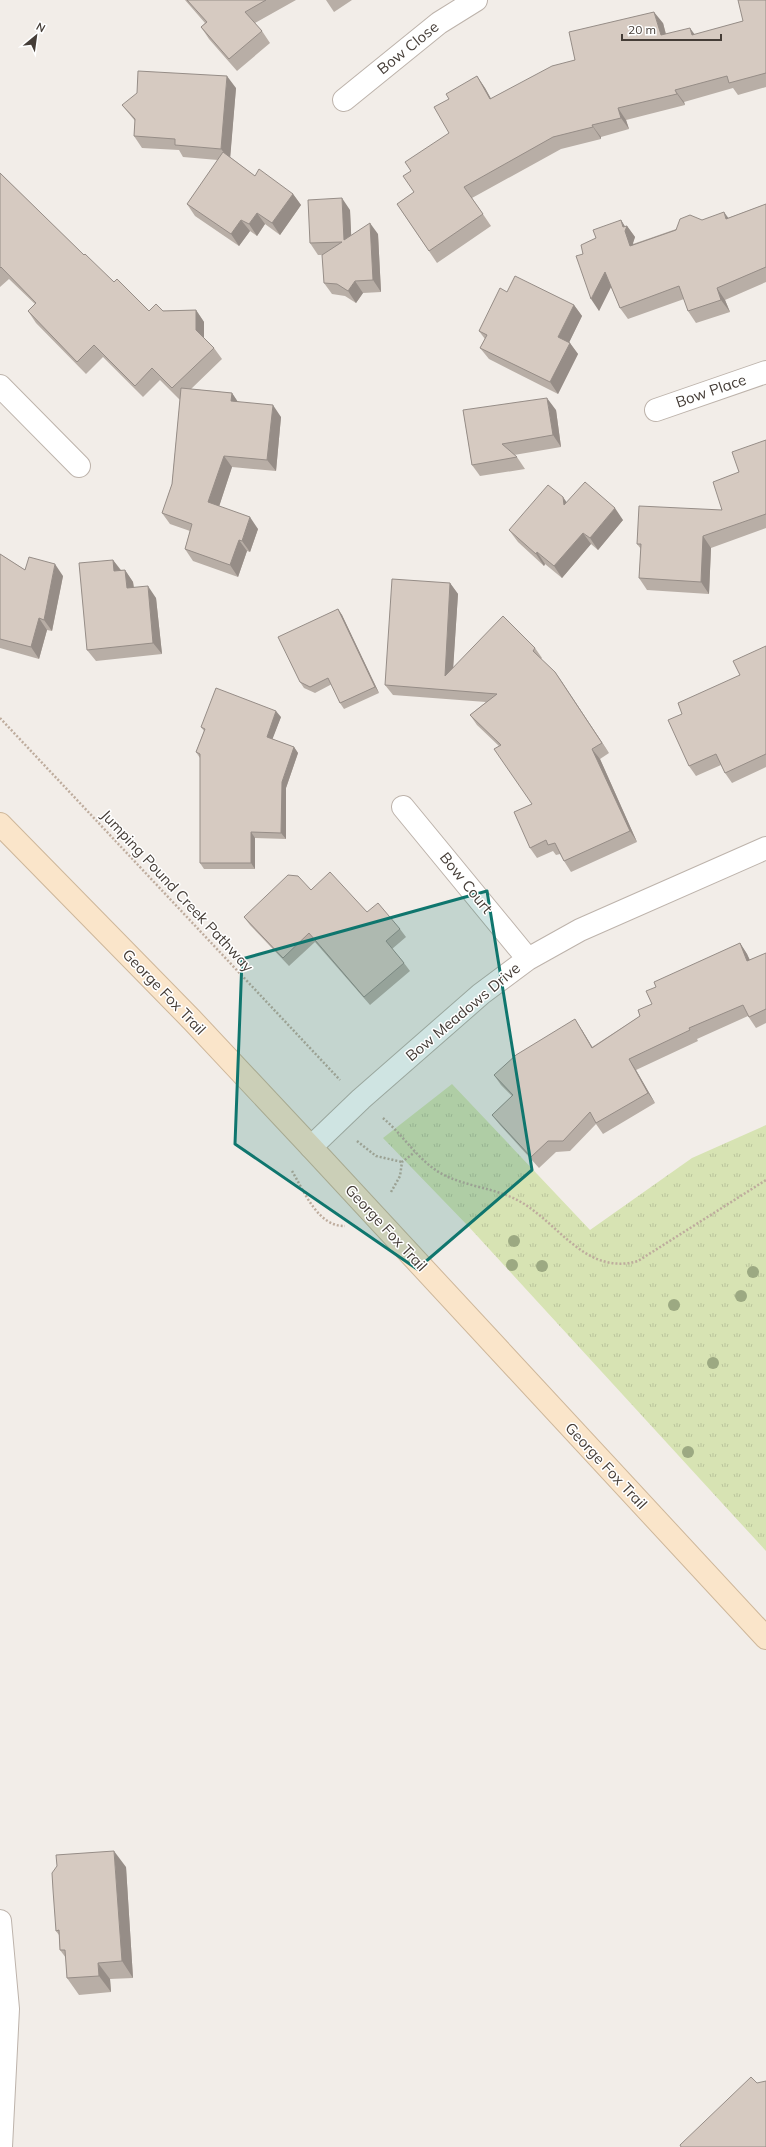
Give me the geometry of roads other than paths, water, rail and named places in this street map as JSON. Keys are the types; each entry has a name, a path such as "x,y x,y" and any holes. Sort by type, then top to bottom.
{"street":[{"name":"Bow Close","path":"344,100 439,23 476,0"},
{"name":"Bow Place","path":"656,410 766,372"},
{"path":"0,386 79,466"},
{"name":"Bow Court","path":"403,807 528,959"},
{"name":"George Fox Trail","path":"0,824 186,1014 766,1638"},
{"name":"Bow Meadows Drive","path":"311,1147 361,1099 481,994 528,959 580,930 766,848"},
{"path":"0,1921 8,2009 1,2147"}]}
